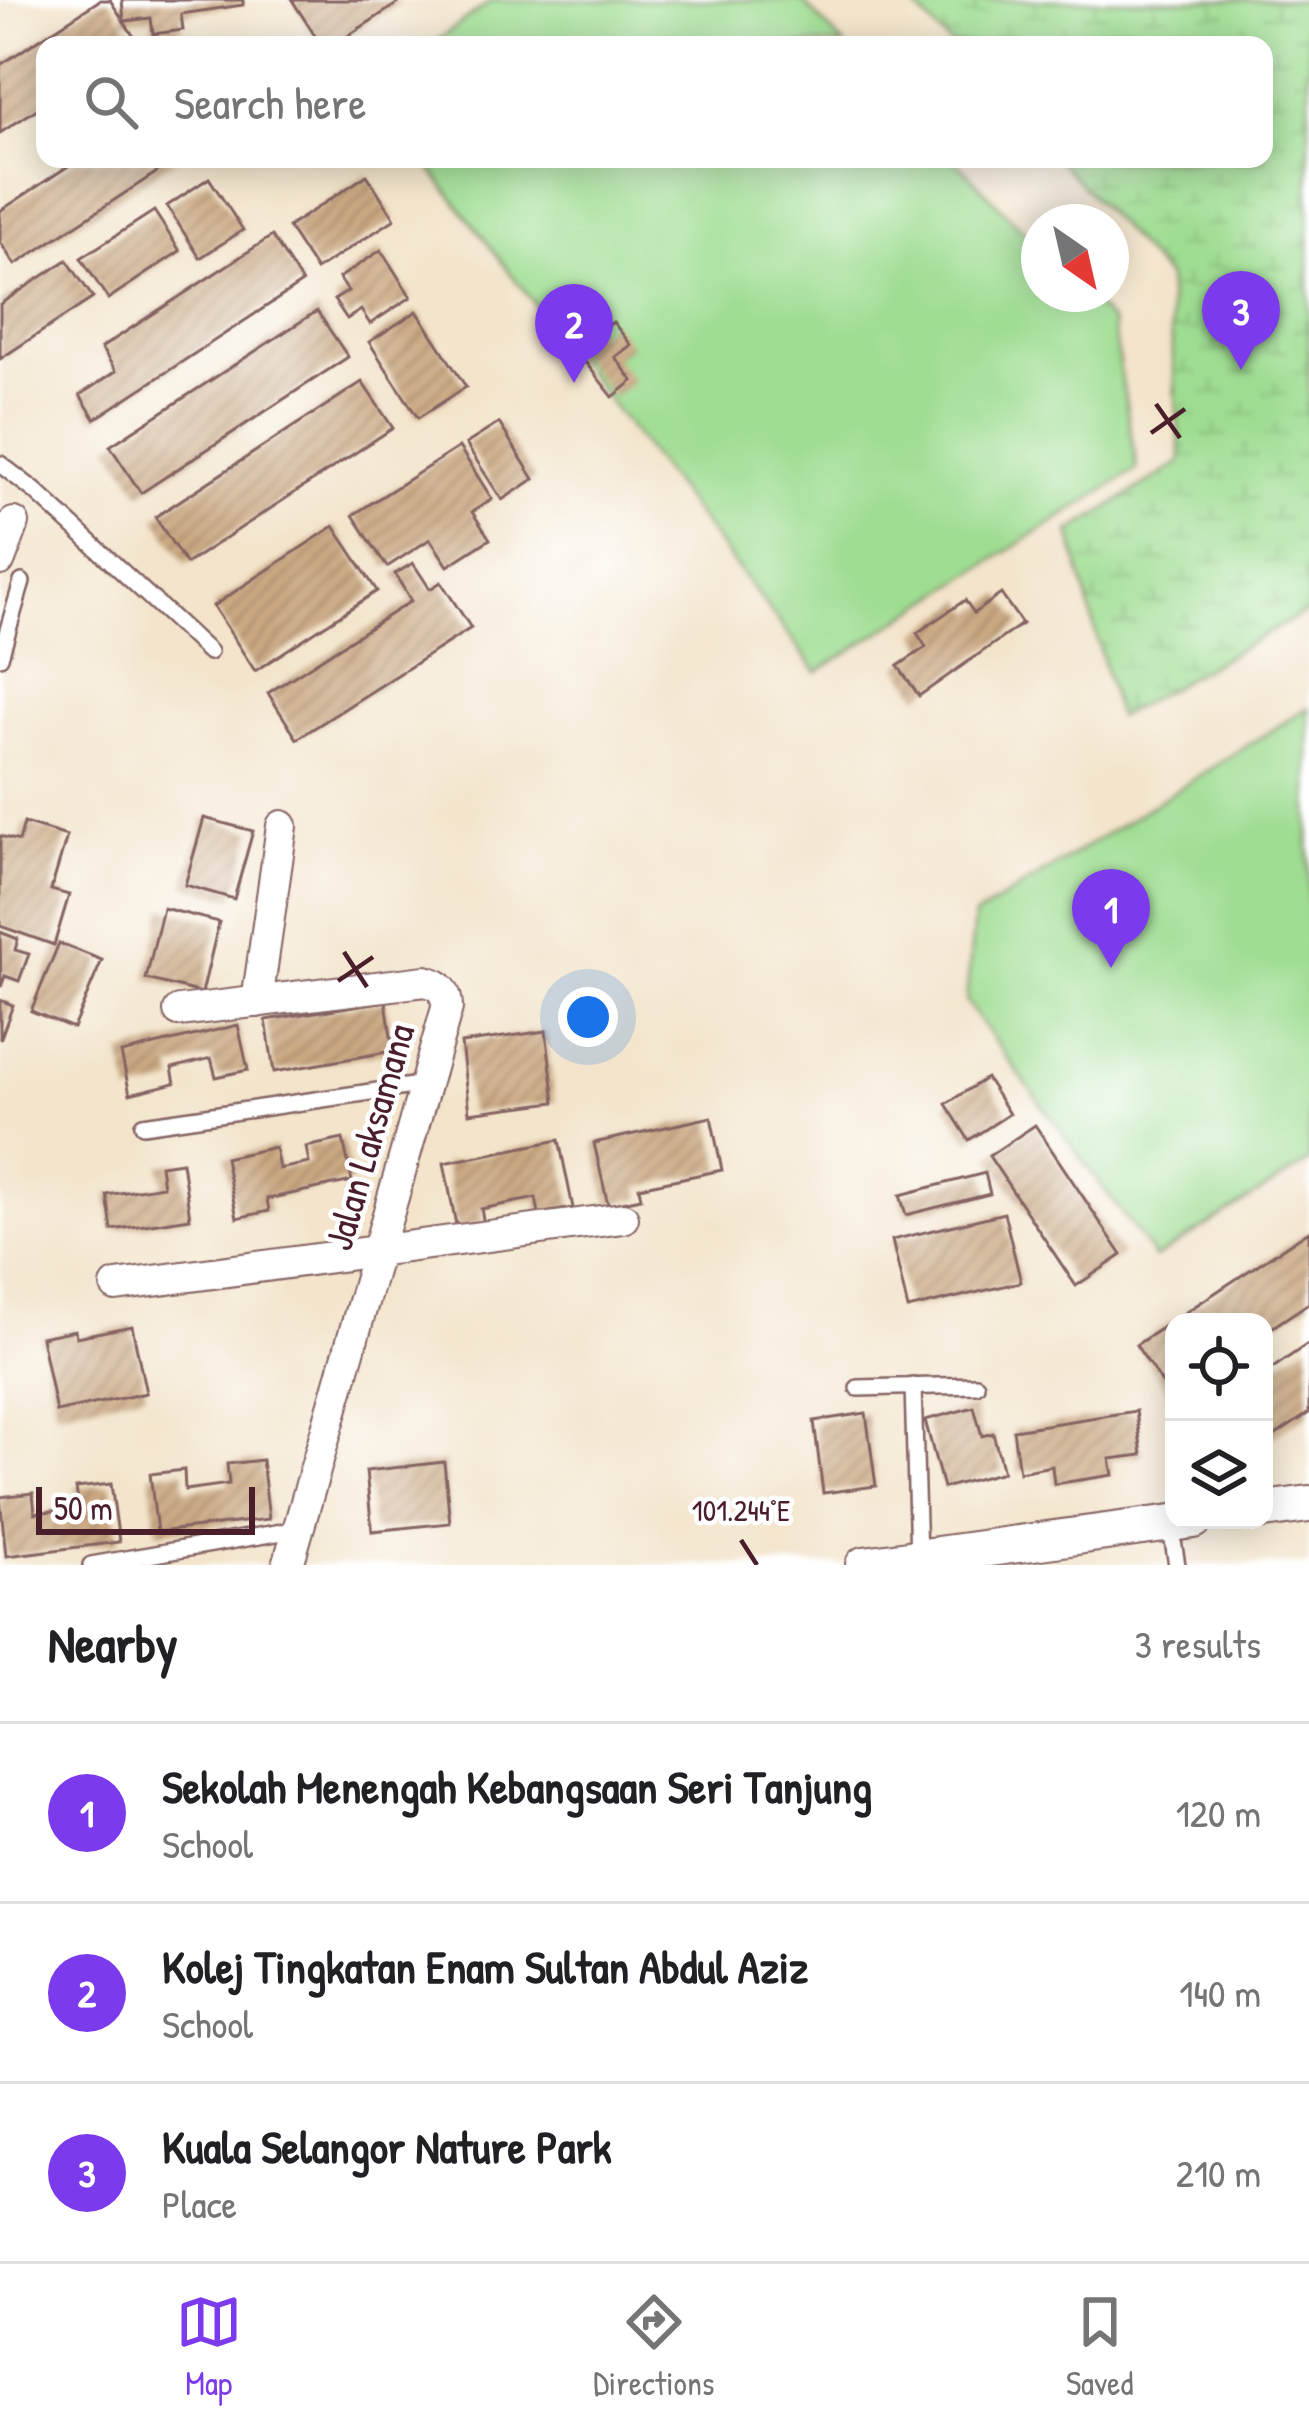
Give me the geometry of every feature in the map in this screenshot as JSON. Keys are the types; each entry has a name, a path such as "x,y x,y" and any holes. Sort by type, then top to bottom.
{"street":[{"path":"0,560 14,523"},
{"path":"257,1002 282,826"},
{"name":"Jalan Laksamana","path":"179,1011 425,981 435,983 447,998 288,1565"},
{"path":"116,1286 623,1218"},
{"path":"1273,1509 1309,1504"},
{"path":"864,1565 1165,1524"}],"lane":[{"path":"0,464 208,652"},
{"path":"14,523 35,491"},
{"path":"0,657 22,582"},
{"path":"143,1125 426,1084"},
{"path":"859,1388 976,1385"},
{"path":"913,1386 918,1558"},
{"path":"91,1565 299,1529"},
{"path":"1177,1565 1181,1529"}],"green space":[{"path":"493,0 801,0 835,36 443,36"},
{"path":"909,0 1309,0 1309,610 1117,717 1070,532 1181,462 1167,278 1129,237 1129,204 1099,204 1065,168 1273,168 1273,36 943,36"},
{"path":"430,168 963,168 1021,228 1021,312 1101,312 1112,323 1137,469 817,672"},
{"path":"1309,707 1309,1162 1155,1258 966,1002 974,917"}],"building":[{"path":"100,0 110,0 133,36 45,36"},
{"path":"122,0 243,0 243,5 181,14 183,30 153,34 151,18 124,21"},
{"path":"292,0 403,0 348,36 315,36"},
{"path":"36,42 36,110 0,133 0,65"},
{"path":"65,168 163,168 15,265 0,242 0,211"},
{"path":"367,175 395,219 316,270 288,227"},
{"path":"209,178 243,230 200,258 167,206"},
{"path":"154,211 180,251 108,299 81,258"},
{"path":"272,236 302,283 95,419 80,395 116,371 101,348"},
{"path":"381,250 411,297 370,324 361,310 347,319 334,300 348,291 339,278"},
{"path":"67,260 93,298 0,359 0,304"},
{"path":"578,310 597,334 613,322 631,345 615,357 633,381 613,397 557,327"},
{"path":"317,311 348,357 141,493 110,446"},
{"path":"417,311 466,387 418,418 369,342"},
{"path":"362,382 393,428 186,564 155,517"},
{"path":"499,423 534,479 502,500 466,444"},
{"path":"459,447 492,499 472,512 490,539 448,566 430,539 387,567 353,515"},
{"path":"334,526 377,591 255,671 213,606"},
{"path":"413,563 430,589 441,582 471,628 297,739 268,693 411,601 395,574"},
{"path":"1001,594 1022,624 919,696 898,666 926,647 917,633 965,600 974,613"},
{"path":"204,818 253,831 234,899 185,885"},
{"path":"24,823 67,836 51,890 69,895 54,945 0,926 0,836 19,841"},
{"path":"163,908 219,922 202,993 146,979"},
{"path":"0,932 18,939 15,950 29,954 19,981 5,976 1,987"},
{"path":"59,943 102,960 73,1028 31,1011"},
{"path":"0,1000 13,1005 0,1040"},
{"path":"386,1001 393,1051 274,1072 266,1020"},
{"path":"238,1025 248,1070 216,1077 211,1058 172,1068 175,1083 130,1094 121,1053"},
{"path":"546,1031 555,1102 469,1113 461,1043"},
{"path":"986,1078 1009,1114 969,1140 946,1104"},
{"path":"711,1117 722,1170 639,1187 641,1198 608,1205 594,1143"},
{"path":"1035,1125 1122,1255 1076,1286 989,1156"},
{"path":"343,1139 352,1181 267,1199 269,1211 237,1218 225,1158 275,1147 279,1169 309,1163 306,1147"},
{"path":"559,1140 573,1208 539,1214 536,1198 481,1209 484,1224 457,1230 444,1163"},
{"path":"182,1162 190,1218 112,1230 107,1195 163,1186 160,1165"},
{"path":"985,1173 990,1194 906,1215 900,1195"},
{"path":"1004,1213 1021,1282 908,1309 892,1240"},
{"path":"1309,1231 1309,1303 1273,1327 1273,1313 1185,1313"},
{"path":"132,1326 146,1393 56,1412 41,1337 75,1330 76,1337"},
{"path":"1165,1326 1165,1388 1136,1345"},
{"path":"1309,1343 1309,1413 1273,1437 1273,1421 1273,1368"},
{"path":"974,1407 982,1436 993,1433 1003,1472 943,1488 925,1420"},
{"path":"1136,1411 1142,1455 1110,1459 1113,1475 1054,1484 1052,1466 1019,1472 1013,1430"},
{"path":"866,1413 876,1486 823,1493 814,1421"},
{"path":"262,1460 269,1519 157,1532 150,1474 184,1470 185,1490 229,1484 227,1464"},
{"path":"444,1462 450,1523 372,1531 366,1471"},
{"path":"111,1484 119,1542 6,1556 0,1497 33,1493 35,1513 79,1508 76,1488"}],"place":[{"name":"Kuala Selangor Nature Park","path":"1241,370"},
{"name":"Kolej Tingkatan Enam Sultan Abdul Aziz","path":"574,383"},
{"name":"Sekolah Menengah Kebangsaan Seri Tanjung","path":"1111,968"}]}
